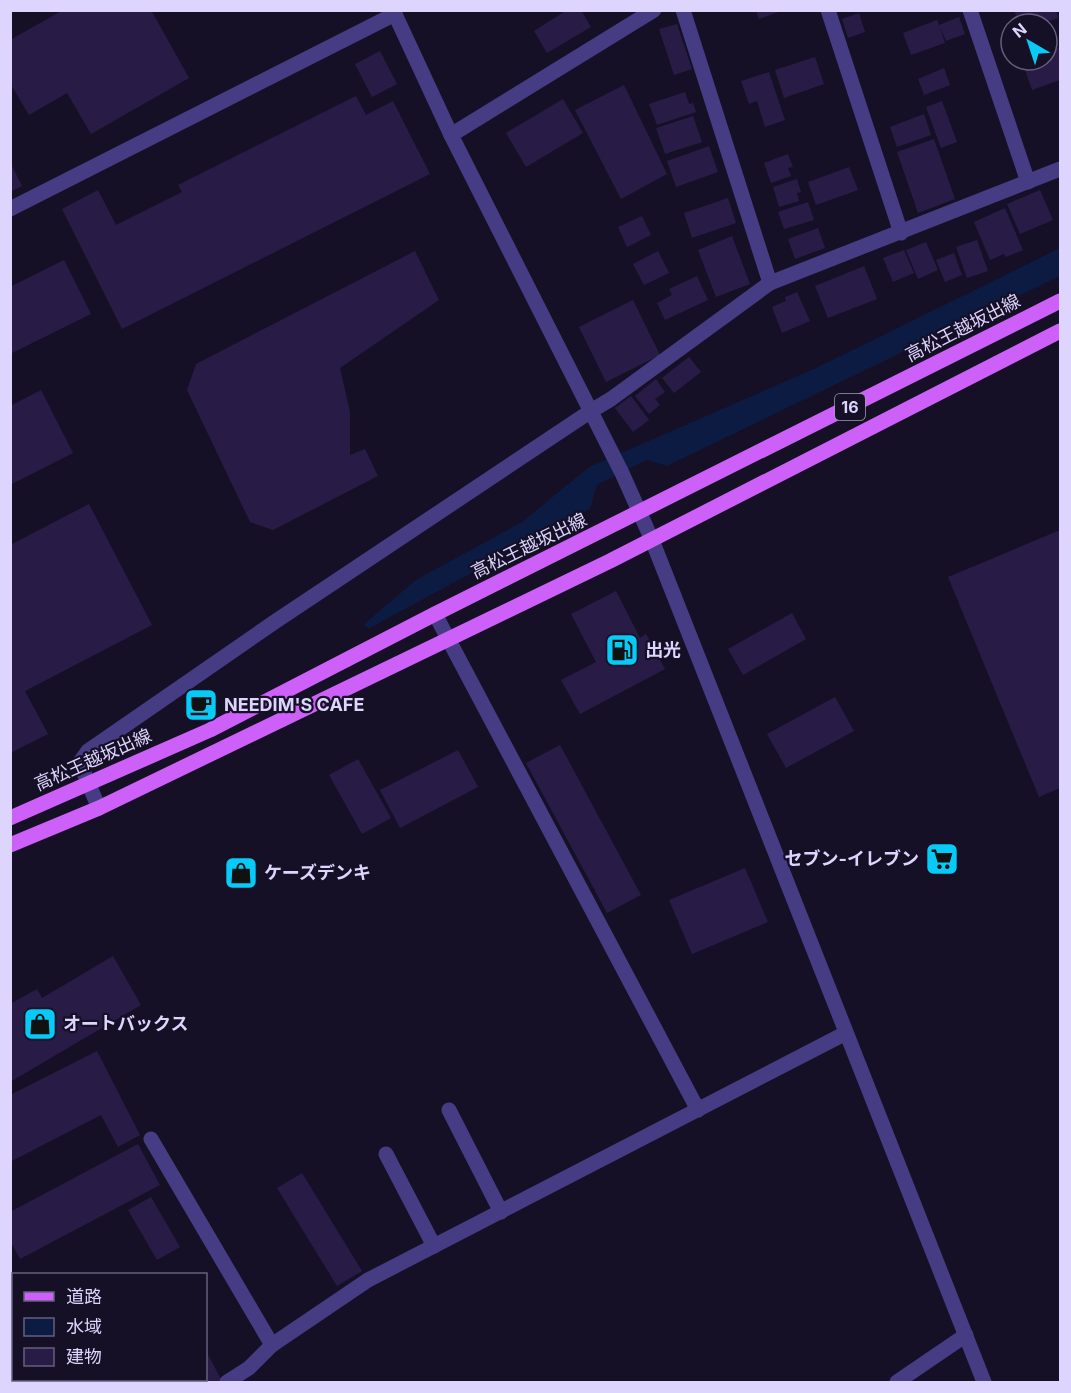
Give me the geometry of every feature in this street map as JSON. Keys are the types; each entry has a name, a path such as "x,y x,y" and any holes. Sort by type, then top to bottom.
{"main road":[{"name":"高松王越坂出線","path":"10,818 210,730 435,614 1060,302"},
{"name":"16","path":"10,845 99,808 652,540 1060,331"}],"street":[{"path":"451,135 654,10"},
{"path":"683,10 770,283"},
{"path":"828,10 901,233"},
{"path":"970,10 1028,182"},
{"path":"10,209 394,12 451,135 622,473 652,540 984,1383"},
{"path":"99,808 80,762 88,751 276,621 612,399 770,283 1060,169"},
{"path":"435,614 698,1110"},
{"path":"227,1383 249,1368 272,1345 368,1280 846,1033"},
{"path":"449,1110 501,1212"},
{"path":"151,1139 272,1345"},
{"path":"386,1154 434,1246"},
{"path":"897,1383 966,1335"}],"water":[{"path":"1060,248 1060,276 667,466 647,460 597,485 590,509 368,629 364,624 416,580 522,522 589,467 816,368"}],"building":[{"path":"63,10 151,10 189,78 91,134 67,93 29,115 10,83 10,40"},
{"path":"567,10 581,10 591,27 547,53 534,31"},
{"path":"756,10 781,10 781,11 759,19"},
{"path":"1014,10 1056,10 1056,12 1015,12"},
{"path":"859,13 865,32 848,38 842,19"},
{"path":"959,17 965,34 946,41 940,27 945,43 911,55 903,33 937,20 939,25"},
{"path":"677,24 692,69 674,75 659,29"},
{"path":"1059,47 1060,80 1032,90 1026,72 1059,72"},
{"path":"380,51 397,84 372,97 355,64"},
{"path":"815,57 824,84 784,98 775,70"},
{"path":"944,68 950,85 924,95 918,79"},
{"path":"769,72 785,120 765,127 757,101 749,104 741,81"},
{"path":"624,85 667,174 621,199 575,110"},
{"path":"685,92 689,104 693,103 696,112 657,125 649,104"},
{"path":"356,96 366,115 393,101 430,174 122,329 62,209 98,190 116,225 182,192 178,185"},
{"path":"563,99 583,133 526,167 506,133"},
{"path":"942,101 957,142 941,148 926,107"},
{"path":"924,114 931,135 897,147 890,127"},
{"path":"693,116 702,142 665,154 656,128"},
{"path":"934,139 955,199 918,213 897,152"},
{"path":"709,146 718,172 676,187 667,161"},
{"path":"788,154 793,167 788,168 791,176 771,183 764,163"},
{"path":"10,162 22,186 10,192"},
{"path":"849,167 858,190 816,205 808,182"},
{"path":"797,179 801,192 797,193 799,201 779,207 773,187"},
{"path":"1040,190 1053,220 1020,234 1007,204"},
{"path":"728,198 736,223 692,238 684,213"},
{"path":"808,202 814,220 784,229 778,212"},
{"path":"1005,208 1023,250 990,260 974,222"},
{"path":"642,216 651,235 627,247 618,227"},
{"path":"818,228 825,248 795,259 788,239"},
{"path":"732,236 750,284 716,297 698,250"},
{"path":"977,240 988,271 967,278 956,247"},
{"path":"926,242 938,270 918,279 906,250"},
{"path":"904,250 914,273 893,282 883,258"},
{"path":"415,251 439,300 340,368 350,412 350,455 365,449 378,476 273,530 250,522 187,390 196,364"},
{"path":"658,251 669,273 644,285 633,264"},
{"path":"954,253 962,275 945,282 936,260"},
{"path":"64,260 91,314 10,354 10,287"},
{"path":"864,266 877,299 828,318 815,286"},
{"path":"697,276 708,300 665,320 657,303 672,295 669,289"},
{"path":"797,292 810,321 782,333 772,307 786,301 785,297"},
{"path":"633,300 660,355 606,382 579,327"},
{"path":"689,357 701,372 674,393 662,378"},
{"path":"656,379 665,392 655,399 660,405 649,414 635,396"},
{"path":"41,390 73,453 10,485 10,406"},
{"path":"631,396 649,420 633,432 615,408"},
{"path":"89,504 152,625 25,691 48,734 10,753 10,545"},
{"path":"1060,530 1060,788 1039,797 948,577"},
{"name":"出光","path":"616,591 640,638 646,634 665,669 580,714 561,680 596,662 571,614"},
{"path":"792,613 806,639 743,675 728,649"},
{"path":"835,697 854,731 786,768 767,734"},
{"path":"560,745 641,895 607,913 526,763"},
{"path":"458,750 478,787 400,828 380,790"},
{"path":"358,759 391,818 362,834 329,775"},
{"path":"745,868 768,922 692,954 669,900"},
{"path":"113,956 141,1005 10,1082 10,1004 37,989 42,998"},
{"path":"97,1051 140,1135 118,1147 101,1115 10,1162 10,1095"},
{"path":"138,1144 160,1185 20,1259 10,1241 10,1212"},
{"path":"302,1173 362,1271 337,1286 277,1188"},
{"path":"151,1197 180,1247 157,1260 128,1210"},
{"path":"207,1353 222,1381 220,1382 186,1382 207,1381"},
{"path":"36,1381 91,1382 37,1382"}],"place":[{"name":"出光","path":"622,650"},
{"name":"NEEDIM'S CAFE","path":"201,705"},
{"name":"セブン-イレブン","path":"942,859"},
{"name":"ケーズデンキ","path":"241,873"},
{"name":"オートバックス","path":"40,1024"}]}
